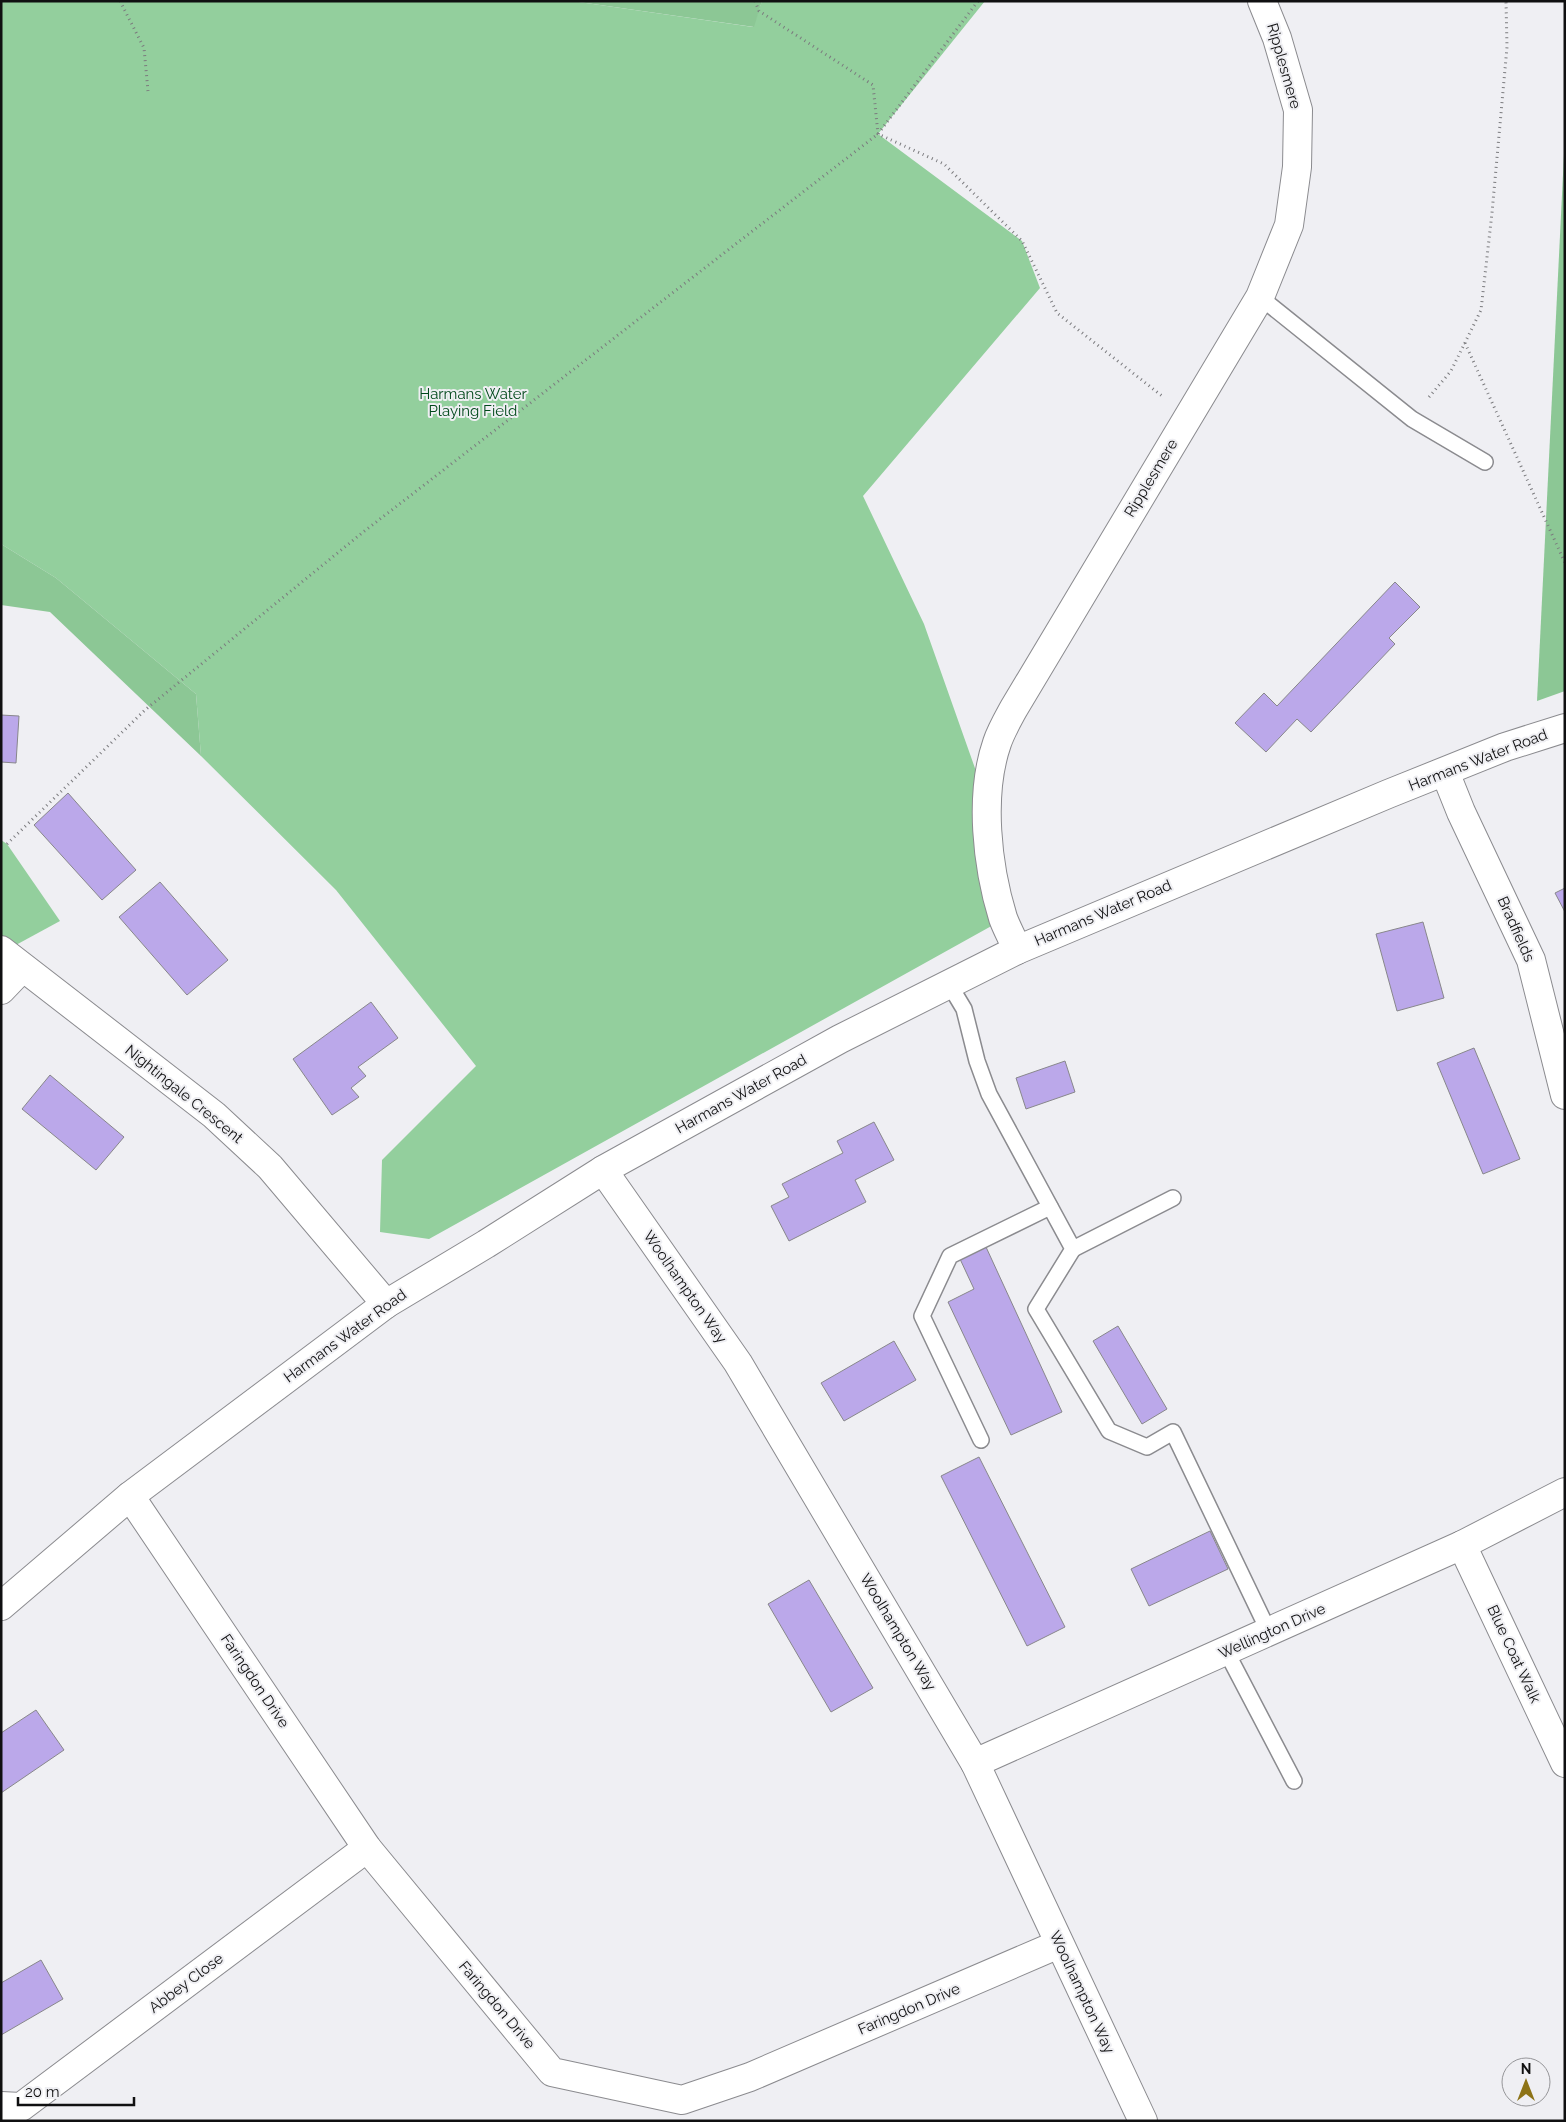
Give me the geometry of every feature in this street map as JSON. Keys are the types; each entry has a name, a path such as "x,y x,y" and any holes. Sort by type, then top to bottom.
{"street":[{"name":"Ripplesmere","path":"1017,950 1004,919 987,836 989,781 997,742 1014,708 1260,297 1289,224 1297,167 1298,110 1278,38 1265,3"},
{"name":"Harmans Water Road","path":"1,1606 130,1496 386,1304 603,1170 840,1039 1017,950 1445,772 1505,748 1565,728"},
{"name":"Bradfields","path":"1445,772 1461,812 1532,960 1565,1095"},
{"name":"Nightingale Crescent","path":"1,950 214,1115 270,1167 386,1304"},
{"path":"1,990 22,968"},
{"name":"Woolhampton Way","path":"603,1170 738,1363 975,1763 1144,2121"},
{"name":"Wellington Drive","path":"975,1763 1462,1545 1565,1492"},
{"name":"Faringdon Drive","path":"130,1496 367,1848 552,2072 681,2110 750,2077 1059,1944"},
{"name":"Blue Coat Walk","path":"1462,1545 1563,1754"},
{"name":"Abbey Close","path":"1,2106 21,2107 367,1848"}],"lane":[{"path":"1260,297 1412,419 1485,462"},
{"path":"949,984 964,1009 977,1061 989,1094 1073,1249"},
{"path":"1174,1198 1073,1249 1036,1309 1109,1431 1147,1446 1173,1432 1268,1632"},
{"path":"981,1440 922,1316 950,1256 1050,1208"},
{"path":"1226,1651 1294,1781"}],"path":[{"path":"120,1 144,48 148,91"},
{"path":"755,1 759,11 873,85 878,134"},
{"path":"7,844 145,710 362,533 878,134 978,1"},
{"path":"1412,419 1451,371 1481,310 1508,47 1506,1"},
{"path":"878,134 944,164 1022,241 1057,313 1188,416"},
{"path":"1465,342 1565,563"}],"green space":[{"name":"Harmans Water Playing Field","path":"1,1 572,1 753,27 762,1 985,1 878,134 1022,241 1040,288 863,496 924,624 988,805 1004,919 429,1239 380,1232 382,1160 476,1066 336,890 201,756 196,694 56,578 1,544"},
{"path":"572,1 762,1 754,27"},
{"path":"1565,134 1565,691 1537,701"},
{"path":"1,544 56,578 196,694 201,756 50,612 1,605"},
{"path":"1,840 7,844 60,921 3,952 1,950"}],"building":[{"path":"1395,582 1420,607 1389,638 1395,644 1311,732 1297,719 1266,752 1235,723 1264,693 1277,706"},
{"path":"1,715 19,716 16,763 1,762"},
{"path":"68,793 136,870 102,900 34,825"},
{"path":"160,882 228,960 187,995 119,917"},
{"path":"1565,888 1565,912 1555,893"},
{"path":"1423,922 1444,998 1397,1011 1376,934"},
{"path":"371,1002 398,1038 358,1067 366,1076 351,1088 359,1097 332,1115 293,1059"},
{"path":"1474,1048 1520,1159 1483,1174 1437,1063"},
{"path":"1065,1061 1075,1092 1026,1109 1016,1078"},
{"path":"50,1075 124,1137 96,1170 22,1109"},
{"path":"874,1122 894,1160 855,1180 866,1202 789,1241 771,1206 789,1197 782,1184 843,1153 837,1141"},
{"path":"986,1247 1062,1412 1011,1435 948,1302 974,1289 960,1259"},
{"path":"1118,1326 1167,1409 1142,1424 1093,1341"},
{"path":"894,1341 916,1380 844,1421 821,1383"},
{"path":"979,1457 1065,1627 1027,1646 941,1476"},
{"path":"1210,1531 1228,1569 1149,1606 1131,1569"},
{"path":"809,1580 873,1688 831,1712 768,1604"},
{"path":"36,1710 64,1750 1,1793 1,1733"},
{"path":"41,1960 63,1999 1,2035 1,1983"}]}
